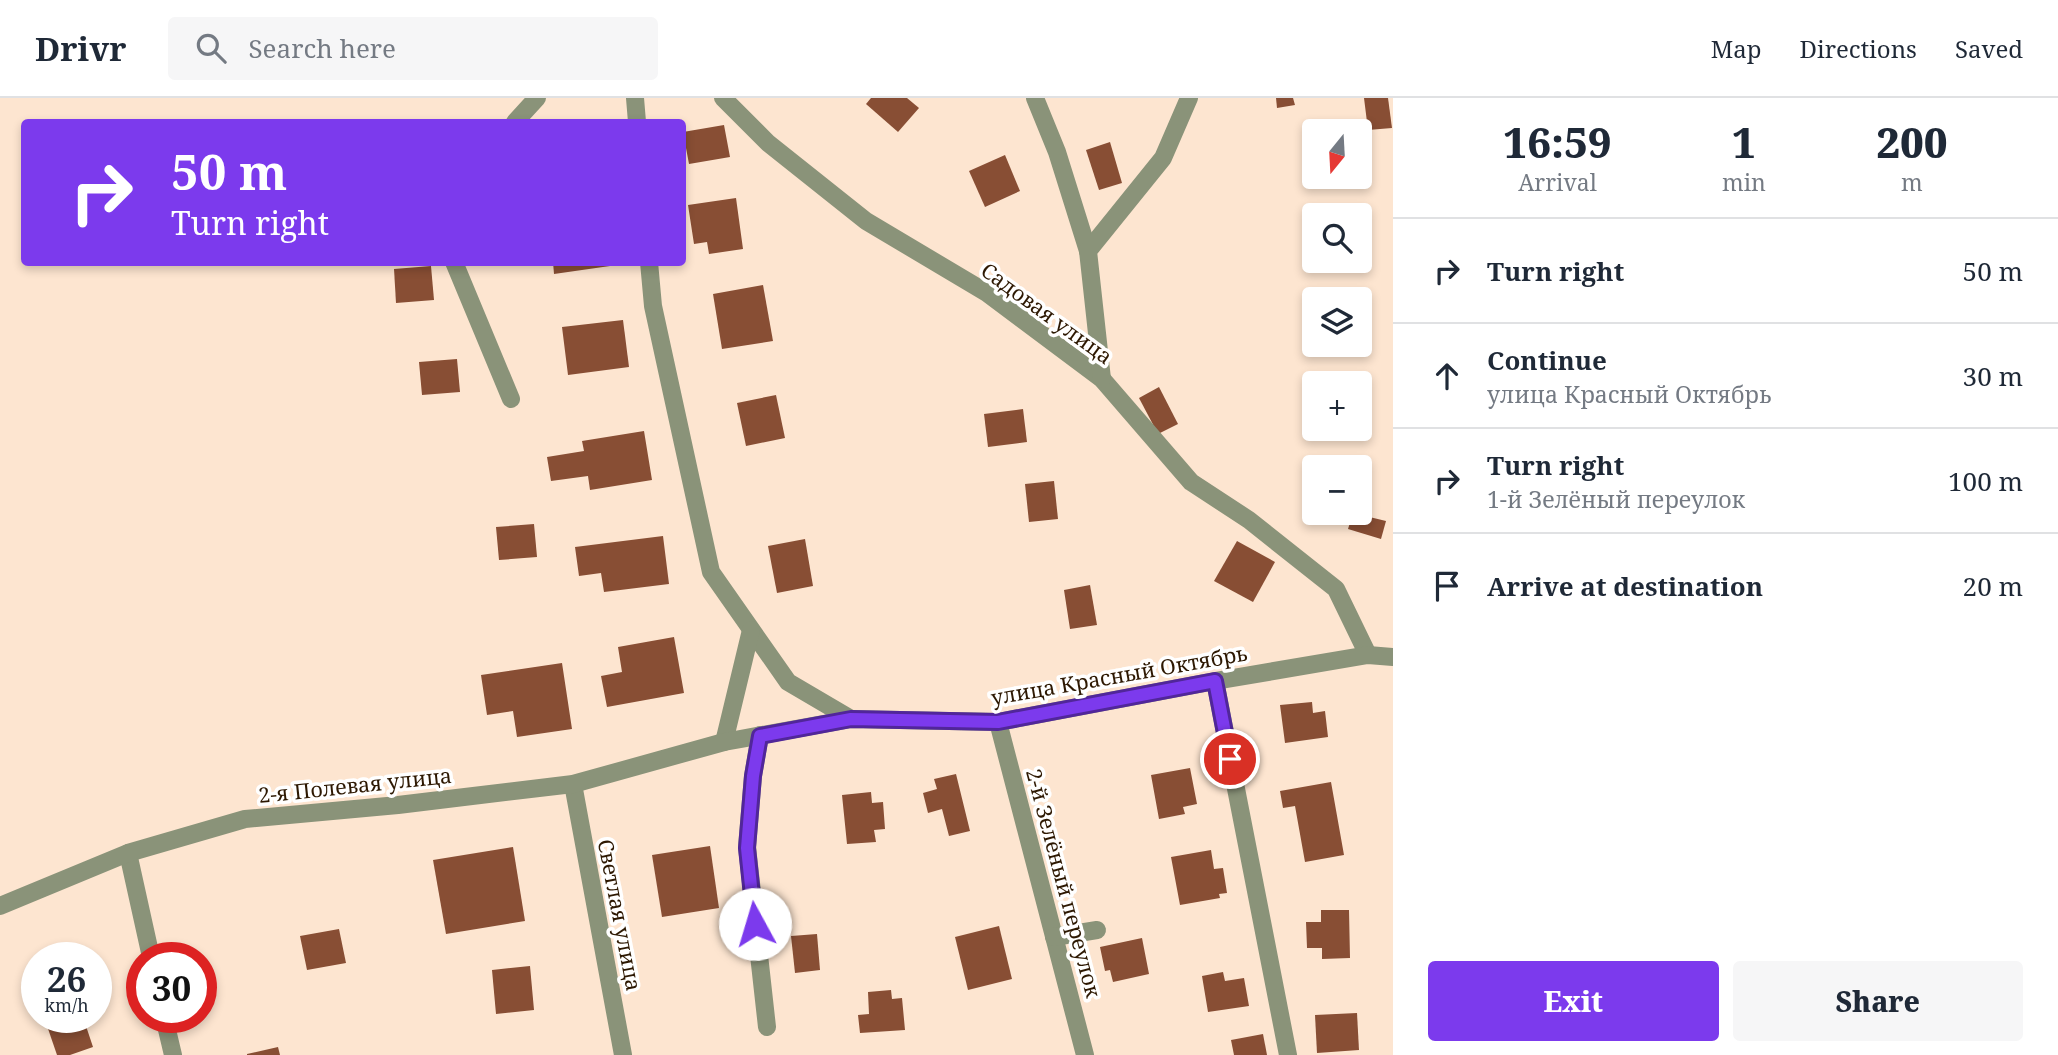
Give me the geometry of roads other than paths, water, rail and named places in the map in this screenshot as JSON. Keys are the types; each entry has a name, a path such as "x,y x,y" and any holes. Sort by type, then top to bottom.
{"street":[{"path":"518,119 537,98"},
{"path":"635,98 637,119"},
{"name":"Садовая улица","path":"723,98 768,144 866,221 986,293 1102,379 1191,482 1249,520 1336,589 1368,655"},
{"path":"1035,98 1056,152 1087,251 1102,379"},
{"path":"1087,251 1163,158 1189,98"},
{"path":"456,266 511,399"},
{"path":"649,266 653,306 710,572 788,682 851,719"},
{"path":"724,742 751,630"},
{"name":"улица Красный Октябрь","path":"760,736 851,719 998,722 1368,655 1393,657"},
{"path":"1215,681 1288,1055"},
{"name":"2-й Зелёный переулок","path":"998,722 1085,1055"},
{"path":"760,736 753,776 747,848 767,1027"},
{"name":"2-я Полевая улица","path":"0,905 128,853 245,819 398,805 573,784 724,742 760,736"},
{"name":"Светлая улица","path":"573,784 623,1055"},
{"path":"128,853 148,942"},
{"path":"1054,937 1097,930"},
{"path":"168,1033 173,1055"}]}
